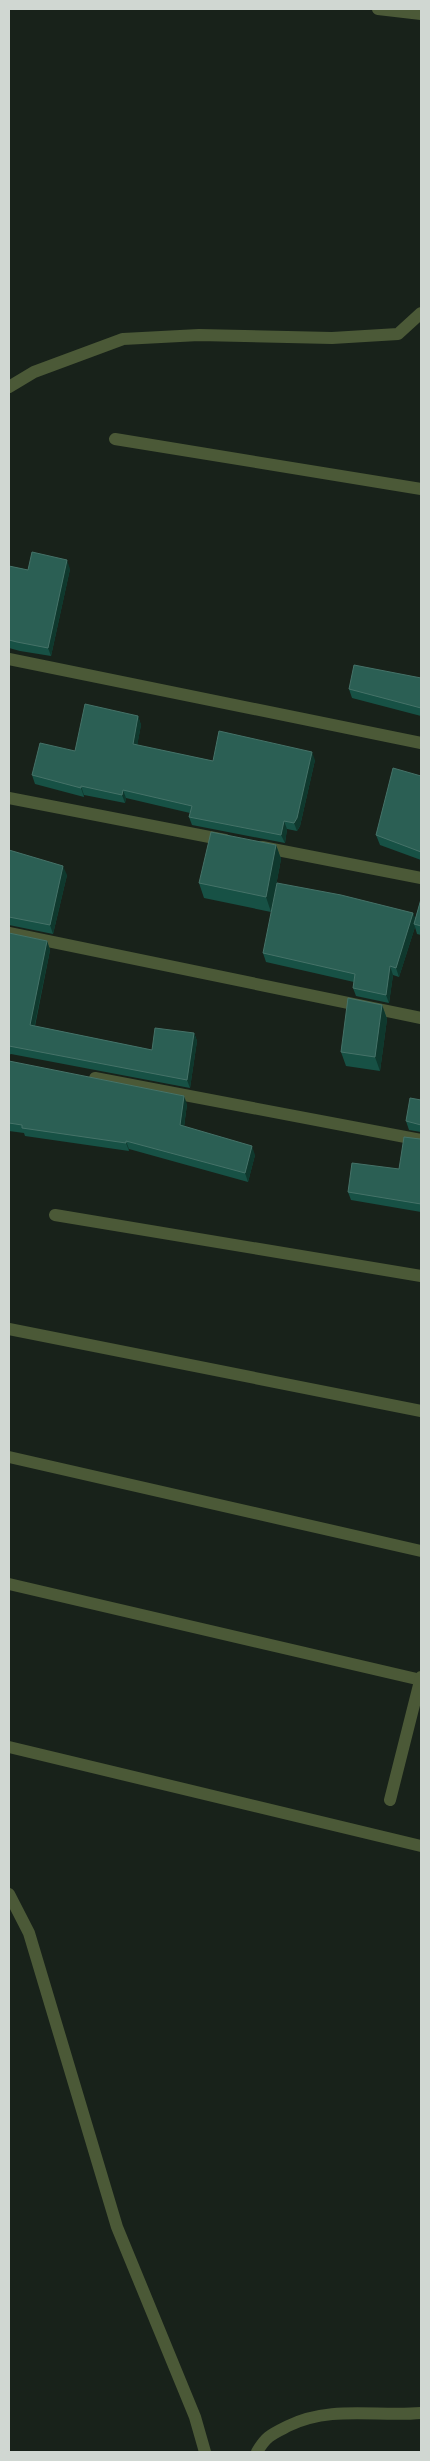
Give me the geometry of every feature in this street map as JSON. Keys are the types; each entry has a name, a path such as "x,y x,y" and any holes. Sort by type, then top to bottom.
{"street":[{"path":"378,9 421,14"},
{"path":"9,387 34,372 123,338 199,335 332,338 398,334 421,313"},
{"path":"115,439 421,489"},
{"path":"9,659 421,743"},
{"path":"9,798 421,878"},
{"path":"9,933 421,1018"},
{"path":"78,1075 421,1140"},
{"path":"55,1215 421,1276"},
{"path":"9,1329 421,1411"},
{"path":"9,1457 421,1551"},
{"path":"9,1584 421,1679 390,1800"},
{"path":"9,1747 421,1846"},
{"path":"9,1894 29,1933 117,2227 195,2417 205,2452"},
{"path":"257,2452 265,2438 303,2419 340,2412 421,2413"}],"building":[{"path":"32,552 67,560 48,648 9,640 9,566 28,570"},
{"path":"354,665 421,678 421,708 349,689"},
{"path":"85,704 138,716 133,744 213,761 219,731 312,752 297,818 294,823 284,821 281,835 189,817 192,806 123,790 122,795 81,786 81,788 32,775 40,743 75,751"},
{"path":"393,768 421,776 421,852 376,835"},
{"path":"211,832 276,845 266,897 199,883"},
{"path":"9,850 63,866 50,925 9,917"},
{"path":"277,883 341,895 413,913 396,968 390,966 386,995 353,988 355,974 263,953"},
{"path":"421,899 421,926 414,924"},
{"path":"9,933 47,941 30,1025 152,1050 155,1028 194,1033 187,1080 9,1046"},
{"path":"348,998 382,1005 375,1057 341,1052"},
{"path":"9,1061 184,1096 180,1125 252,1146 245,1173 126,1141 126,1143 22,1128 22,1125 9,1123"},
{"path":"410,1098 421,1100 421,1125 406,1121"},
{"path":"404,1137 421,1138 421,1204 348,1192 352,1163 399,1169"}]}
